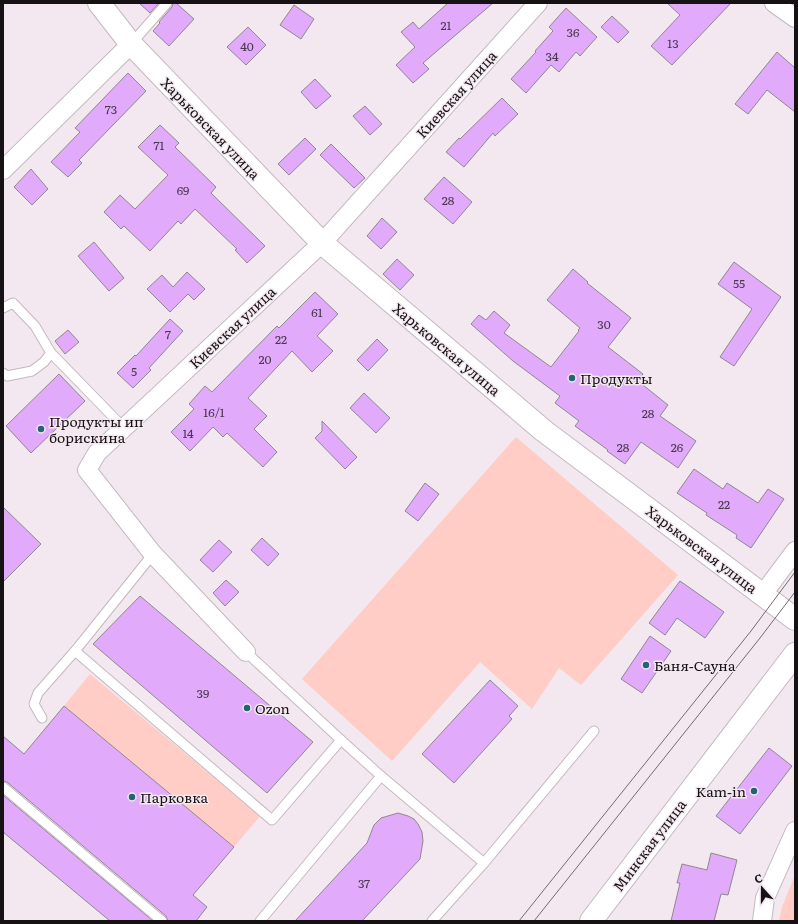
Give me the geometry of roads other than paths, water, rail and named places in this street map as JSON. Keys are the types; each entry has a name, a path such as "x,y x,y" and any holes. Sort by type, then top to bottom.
{"street":[{"name":"Харьковская улица","path":"99,3 130,44 322,243 544,431 795,619"},
{"name":"Киевская улица","path":"246,652 153,554 87,470 97,452 322,243 538,3"},
{"path":"774,3 795,18"},
{"path":"3,170 130,44"},
{"path":"763,594 795,551"},
{"name":"Минская улица","path":"591,921 795,654"},
{"path":"762,921 765,898 795,831"}],"lane":[{"path":"130,44 167,3"},
{"path":"3,308 13,303 35,326 51,354 124,428"},
{"path":"3,373 7,376 32,371 44,362 51,354"},
{"path":"42,718 34,704 38,693 75,651 153,554"},
{"path":"75,651 272,820 341,740"},
{"path":"246,652 381,776 484,863"},
{"path":"432,921 484,863 594,731"},
{"path":"260,921 381,776"},
{"path":"3,787 162,921"}],"tram line":[{"path":"519,921 751,631 795,572"},
{"path":"534,921 795,592"}],"place":[{"name":"Продукты","path":"572,378"},
{"name":"Продукты ип борискина","path":"41,429"},
{"name":"Баня-Сауна","path":"646,665"},
{"name":"Ozon","path":"247,708"},
{"name":"Kam-in","path":"754,791"},
{"name":"Парковка","path":"132,797"}]}
